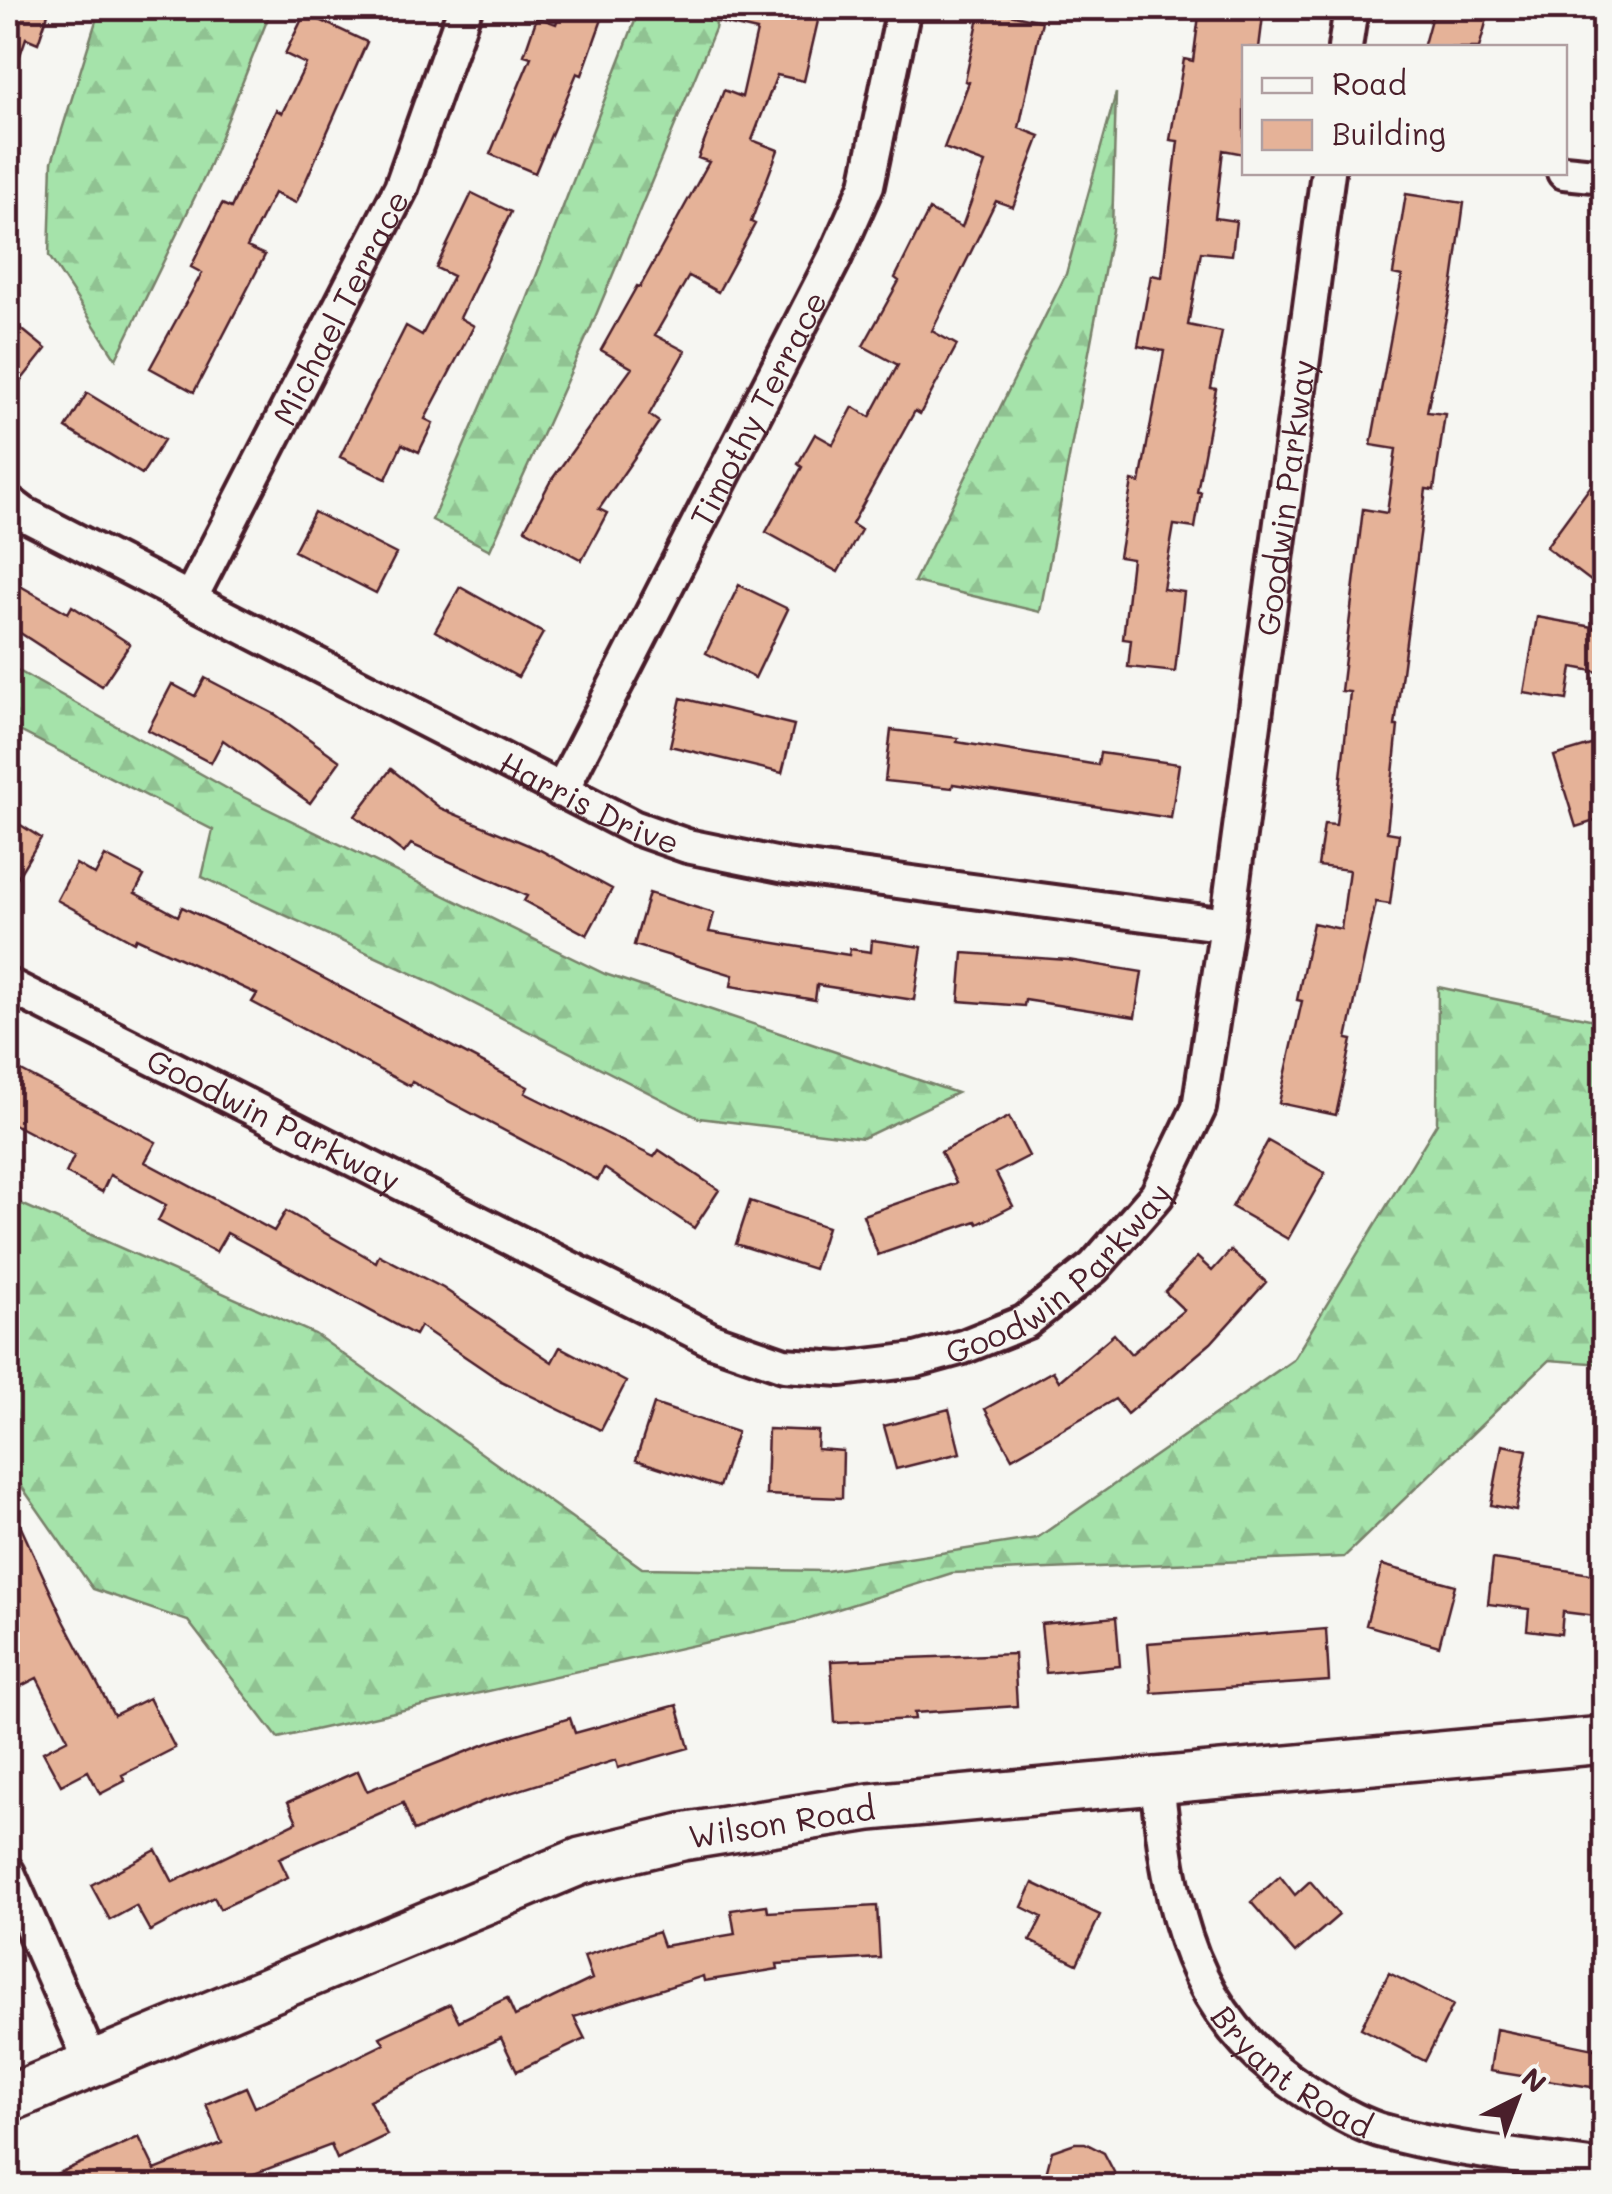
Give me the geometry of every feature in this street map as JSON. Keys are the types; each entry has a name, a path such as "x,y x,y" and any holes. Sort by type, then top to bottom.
{"street":[{"name":"Michael Terrace","path":"190,599 401,188 465,8"},
{"name":"Timothy Terrace","path":"562,792 835,257 867,185 904,8"},
{"path":"1346,45 1351,8"},
{"path":"1567,172 1604,176"},
{"name":"Goodwin Parkway","path":"8,984 712,1340 784,1365 840,1369 916,1360 963,1347 1025,1322 1094,1266 1158,1194 1198,1108 1227,925 1328,175"},
{"name":"Harris Drive","path":"8,502 24,514 632,828 687,846 785,866 1227,925"},
{"name":"Wilson Road","path":"8,2099 581,1861 682,1837 870,1807 1604,1740"},
{"name":"Bryant Road","path":"1157,1782 1168,1880 1196,1969 1214,2003 1258,2056 1336,2112 1376,2128 1418,2139 1604,2168"},
{"path":"8,1873 92,2064"}],"green space":[{"path":"100,8 272,8 206,174 116,359 49,256 52,162"},
{"path":"640,8 719,8 715,29 591,327 490,550 432,520 525,305"},
{"path":"1116,93 1112,230 1040,612 914,582 1066,274"},
{"path":"8,665 235,793 605,974 957,1093 863,1138 699,1118 435,984 202,877 213,830 8,725"},
{"path":"1438,987 1604,1022 1604,1364 1549,1360 1344,1557 952,1573 797,1622 278,1738 188,1621 93,1589 8,1467 8,1198 315,1334 642,1568 826,1571 1037,1538 1293,1360 1437,1123"}],"building":[{"path":"8,8 50,8 38,43 26,38 11,81 8,80"},
{"path":"562,8 606,8 582,75 577,73 535,173 490,154 531,57 524,55 537,17 556,24"},
{"path":"698,8 821,8 804,81 777,75 752,140 778,150 751,222 755,224 718,292 689,276 655,335 685,351 649,415 659,422 599,509 607,513 582,560 525,529 550,482 632,368 601,350 709,162 698,158 724,90 742,97 757,31 696,17"},
{"path":"981,8 1042,21 1019,128 1040,136 1013,207 996,201 932,331 957,345 852,524 861,530 838,572 766,532 802,467 798,464 815,434 833,444 853,407 870,417 898,365 863,346 899,281 895,278 929,210 962,227 985,163 944,148 969,82 965,81"},
{"path":"1200,8 1264,8 1259,45 1242,45 1242,154 1223,150 1215,218 1236,221 1232,255 1201,252 1188,325 1222,332 1211,388 1216,389 1197,492 1201,492 1195,528 1174,525 1163,589 1184,592 1175,672 1128,667 1131,640 1123,639 1132,559 1119,557 1132,481 1140,483 1164,351 1138,346 1151,275 1162,277 1178,141 1170,140 1184,59 1193,61"},
{"path":"1434,8 1490,8 1480,45 1424,45"},
{"path":"305,13 367,42 296,203 274,193 247,247 265,255 194,392 150,368 202,273 191,267 222,204 231,208 276,110 282,113 306,64 285,54"},
{"path":"472,193 511,212 460,318 474,326 425,419 433,423 419,452 402,444 386,479 340,457 406,326 422,335 453,276 436,268"},
{"path":"1406,194 1464,203 1427,412 1445,414 1434,490 1426,489 1395,726 1387,832 1399,834 1390,904 1376,902 1347,1039 1352,1040 1336,1115 1279,1103 1302,1001 1297,1000 1313,923 1341,929 1349,870 1318,866 1324,824 1336,825 1350,692 1341,691 1363,509 1387,513 1396,449 1371,445 1402,276 1393,274"},
{"path":"8,318 46,349 8,397"},
{"path":"87,393 164,440 142,474 66,428"},
{"path":"1604,468 1604,591 1546,547"},
{"path":"314,512 396,554 376,593 294,551"},
{"path":"8,579 68,613 72,606 130,644 102,686 8,625"},
{"path":"739,585 788,609 755,678 706,653"},
{"path":"460,587 543,633 518,677 435,631"},
{"path":"1537,617 1604,629 1604,673 1572,667 1567,700 1524,693"},
{"path":"205,678 276,715 340,761 310,803 223,740 211,763 148,730 172,684 195,696"},
{"path":"681,698 794,725 782,773 670,746"},
{"path":"891,730 958,738 957,742 1098,765 1100,753 1179,764 1171,818 953,784 952,788 885,781"},
{"path":"1604,741 1604,818 1576,827 1554,756"},
{"path":"391,769 440,808 540,850 612,889 587,935 524,901 527,896 411,844 404,853 355,816"},
{"path":"8,817 41,838 8,893"},
{"path":"105,856 144,876 135,893 178,916 182,907 250,939 528,1087 525,1093 654,1157 659,1150 719,1190 694,1228 604,1168 598,1180 252,1002 257,994 136,938 134,942 57,900 76,864 95,875"},
{"path":"649,893 714,913 709,932 849,955 850,949 871,952 872,940 922,947 914,1000 817,985 815,1000 731,986 733,975 634,945"},
{"path":"963,953 1068,960 1142,972 1135,1017 1025,1000 1024,1006 959,1001"},
{"path":"8,1064 156,1142 145,1162 274,1231 286,1211 376,1262 379,1255 443,1288 552,1362 560,1347 626,1382 601,1430 501,1381 420,1326 415,1335 227,1233 216,1252 158,1221 166,1205 110,1175 102,1192 66,1173 74,1156 8,1121"},
{"path":"1009,1117 1029,1156 996,1173 1013,1206 978,1224 976,1221 878,1255 863,1215 956,1183 941,1152"},
{"path":"1268,1141 1325,1173 1288,1239 1232,1207"},
{"path":"750,1201 827,1227 814,1269 736,1244"},
{"path":"1231,1250 1266,1282 1211,1343 1127,1414 1115,1399 1012,1458 985,1409 1053,1371 1059,1381 1114,1334 1131,1354 1184,1310 1165,1292 1197,1257 1212,1271"},
{"path":"654,1404 737,1432 719,1487 636,1460"},
{"path":"949,1409 960,1453 896,1469 884,1426"},
{"path":"768,1429 818,1431 817,1449 843,1451 842,1498 766,1495"},
{"path":"1502,1445 1527,1450 1516,1510 1491,1505"},
{"path":"8,1499 63,1619 114,1715 149,1698 175,1748 122,1775 125,1781 100,1794 88,1771 61,1785 43,1752 68,1739 37,1678 17,1688 8,1669 8,1648 19,1642 8,1618"},
{"path":"1493,1559 1604,1576 1604,1617 1563,1612 1561,1634 1527,1630 1529,1609 1488,1604"},
{"path":"1382,1565 1455,1585 1439,1646 1366,1625"},
{"path":"1116,1617 1120,1666 1046,1673 1041,1624"},
{"path":"1326,1629 1329,1681 1152,1693 1148,1643"},
{"path":"1014,1654 1017,1706 914,1713 915,1719 835,1723 831,1661"},
{"path":"677,1705 689,1748 618,1768 616,1760 484,1801 414,1831 403,1803 279,1858 288,1877 220,1909 214,1897 150,1931 136,1906 110,1920 91,1885 156,1850 173,1882 297,1822 288,1802 358,1771 367,1791 488,1743 570,1718 575,1733"},
{"path":"1280,1876 1295,1895 1310,1881 1339,1915 1295,1953 1251,1902"},
{"path":"1033,1883 1100,1915 1077,1964 1030,1941 1042,1917 1022,1907"},
{"path":"767,1905 768,1912 877,1906 880,1958 777,1964 778,1969 704,1981 703,1976 574,2017 585,2039 517,2071 501,2038 369,2100 387,2135 337,2159 331,2145 222,2186 30,2186 139,2137 155,2170 222,2143 206,2104 246,2087 255,2107 384,2044 380,2037 450,2004 459,2021 507,1998 515,2016 592,1979 584,1956 658,1932 663,1946 735,1934 731,1910"},
{"path":"1389,1973 1453,2005 1425,2061 1361,2028"},
{"path":"1496,2029 1604,2051 1604,2089 1490,2071"},
{"path":"1085,2143 1104,2153 1114,2172 1114,2186 1047,2186 1052,2151"}]}
